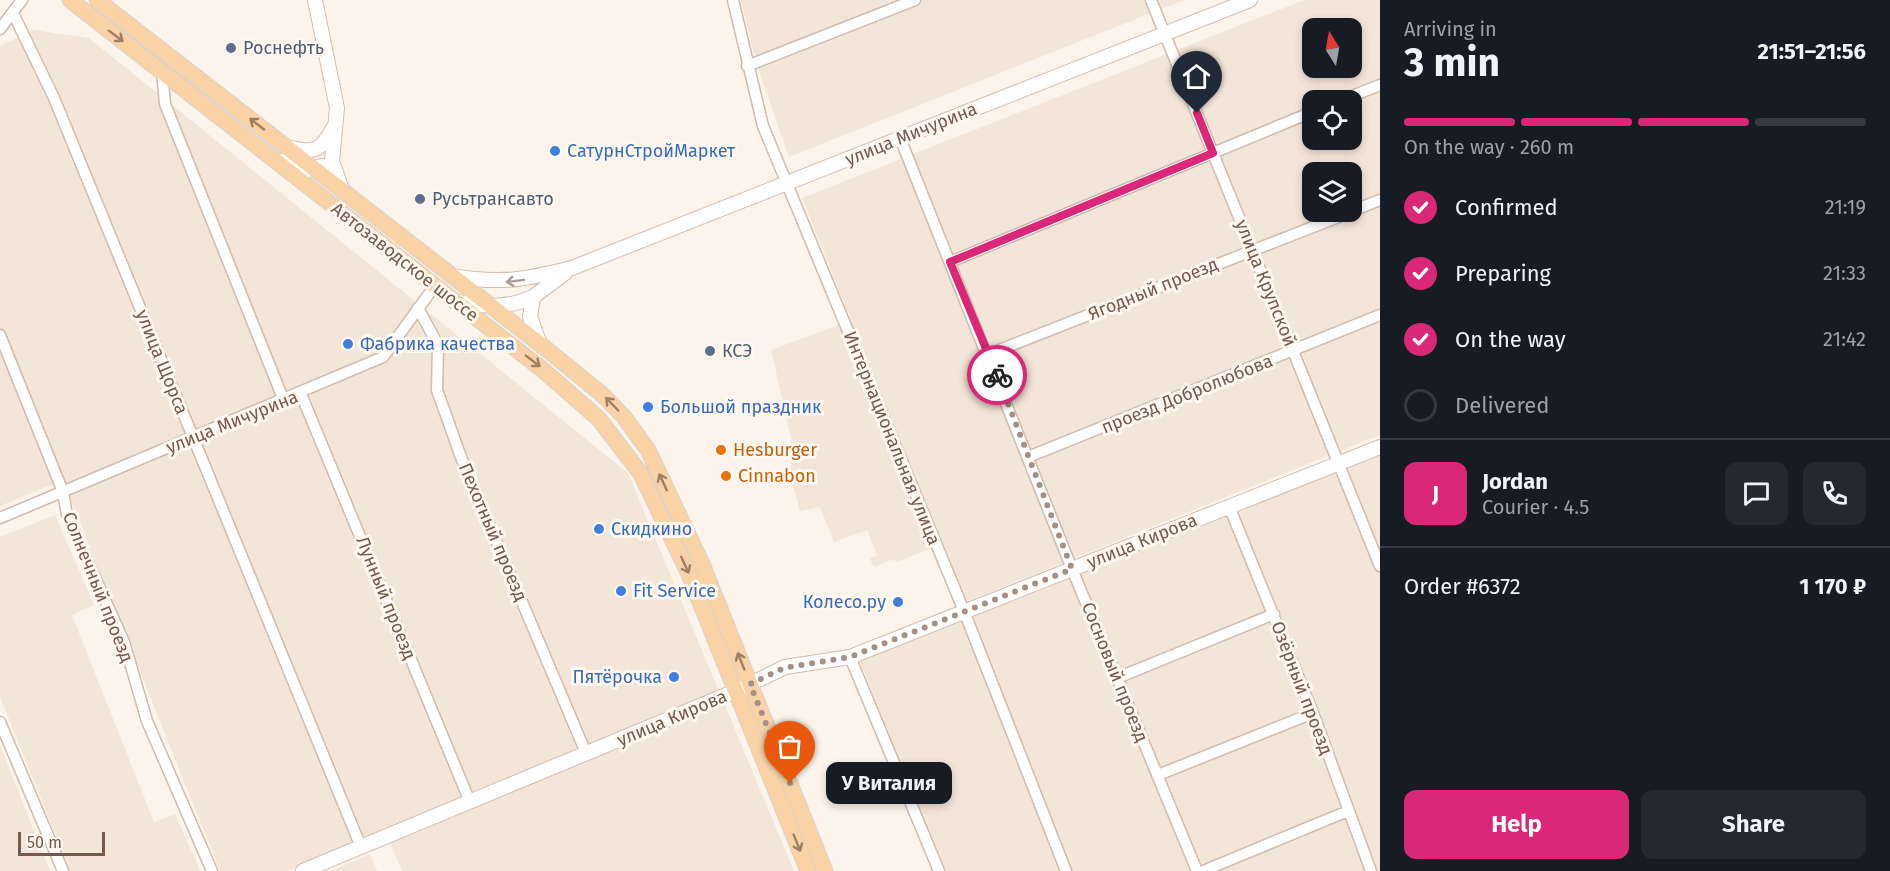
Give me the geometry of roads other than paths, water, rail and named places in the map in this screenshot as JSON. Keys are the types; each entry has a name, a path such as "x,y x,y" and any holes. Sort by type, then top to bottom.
{"main road":[{"name":"Автозаводское шоссе","path":"70,0 267,152 434,287 565,387 599,420 627,452 641,474 688,572 808,871"},
{"name":"Автозаводское шоссе","path":"98,0 540,344 604,396 624,417 648,450 702,564 825,871"},
{"path":"315,0 337,108 332,161 344,192"},
{"name":"улица Мичурина","path":"452,276 501,282 521,280 572,268 1250,0"},
{"path":"286,147 306,151 316,149 326,143 336,121"},
{"path":"267,152 294,168 304,171 316,170 332,161"},
{"name":"улица Мичурина","path":"452,301 491,308 511,306 533,297 572,268"},
{"path":"533,297 530,317 540,344"},
{"name":"улица Кирова","path":"303,871 736,691 784,668 850,657 1380,447"}],"street":[{"path":"0,29 22,0"},
{"name":"Интернациональная улица","path":"733,0 763,126 964,611 1066,871"},
{"path":"747,66 915,0"},
{"name":"улица Крупской","path":"1151,0 1380,565"},
{"name":"улица Щорса","path":"13,13 54,98 361,847"},
{"path":"162,71 165,104 284,401"},
{"path":"1362,92 1380,85"},
{"path":"950,262 1302,116"},
{"name":"Сосновый проезд","path":"900,138 989,354 1072,569 1197,871"},
{"name":"Ягодный проезд","path":"1362,207 1380,200"},
{"name":"Ягодный проезд","path":"989,354 1323,222"},
{"name":"улица Мичурина","path":"0,518 284,401 383,357 434,287"},
{"name":"Пехотный проезд","path":"418,308 438,345 436,390 458,450 586,753"},
{"name":"проезд Добролюбова","path":"1028,457 1380,315"},
{"name":"Солнечный проезд","path":"0,334 63,492 67,515 124,642 147,721 212,871"},
{"name":"Лунный проезд","path":"301,393 470,802"},
{"name":"Озёрный проезд","path":"1229,506 1313,713 1371,871"},
{"path":"1118,678 1274,614"},
{"path":"850,657 939,871"},
{"path":"1158,775 1313,713"},
{"path":"0,722 63,871"},
{"path":"1203,871 1348,811"}],"place":[{"name":"Роснефть","path":"231,48"},
{"name":"СатурнСтройМаркет","path":"555,151"},
{"name":"Русьтрансавто","path":"420,199"},
{"name":"Фабрика качества","path":"348,344"},
{"name":"КСЭ","path":"710,351"},
{"name":"Большой праздник","path":"648,407"},
{"name":"Hesburger","path":"721,450"},
{"name":"Cinnabon","path":"726,476"},
{"name":"Скидкино","path":"599,529"},
{"name":"Fit Service","path":"621,591"},
{"name":"Колесо.ру","path":"898,602"},
{"name":"Пятёрочка","path":"674,677"},
{"name":"У Виталия","path":"790,783"}]}
